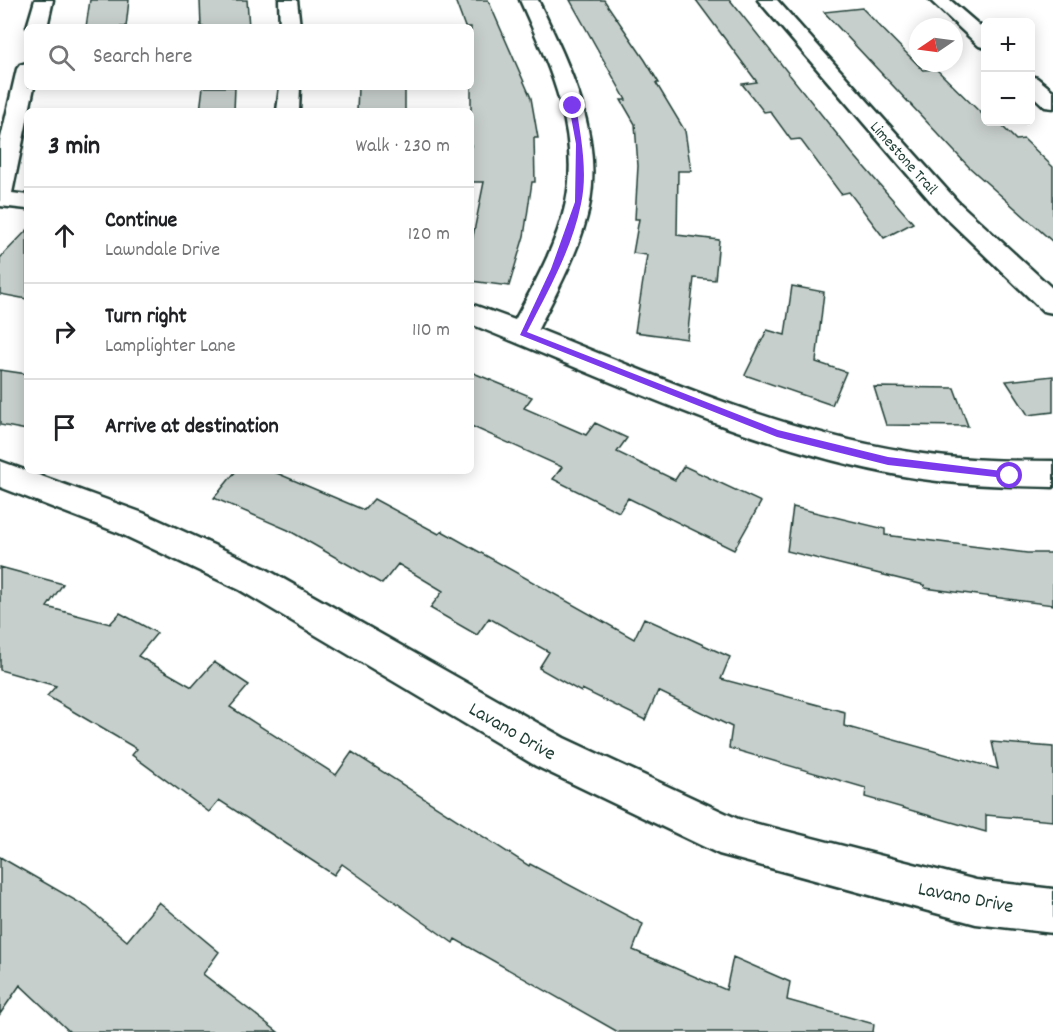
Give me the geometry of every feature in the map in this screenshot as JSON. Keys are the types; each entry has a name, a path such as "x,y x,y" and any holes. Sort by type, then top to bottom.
{"street":[{"path":"38,24 44,0"},
{"path":"288,0 290,24"},
{"path":"522,333 555,269 578,202 580,177 579,144 573,106 556,60 529,0"},
{"name":"Limestone Trail","path":"767,0 948,206 1053,304"},
{"path":"939,0 981,38"},
{"path":"24,83 0,197 24,201"},
{"path":"1035,86 1053,102"},
{"path":"288,108 290,90"},
{"path":"474,314 777,434 888,461 1010,476 1053,474"},
{"name":"Lavano Drive","path":"0,474 131,524 252,579 550,752 734,839 976,902 1053,911"}],"building":[{"path":"90,0 129,0 126,24 86,24"},
{"path":"200,0 247,0 249,24 201,24"},
{"path":"455,0 488,0 531,98 538,138 534,138 535,182 532,182 524,236 509,286 474,281 474,231 484,182 474,182 474,108 471,108 471,90 474,90 474,24 464,24"},
{"path":"570,0 604,0 645,60 685,131 691,171 678,171 677,235 719,240 715,280 694,278 687,339 635,332 647,255 633,253 639,219 635,219 638,166 635,124 621,100 626,100"},
{"path":"696,0 730,0 852,153 913,223 884,238 849,192 841,194 800,139 791,140 770,111 764,112 742,84 757,82"},
{"path":"862,8 909,56 909,72 939,72 981,113 981,126 1002,126 1016,140 1024,139 1053,167 1053,242 969,167 824,12"},
{"path":"203,90 235,90 234,108 200,108"},
{"path":"358,90 405,90 405,108 357,108"},
{"path":"24,233 24,298 0,294 0,258"},
{"path":"792,286 824,292 816,362 846,372 832,405 745,375 767,330 785,335"},
{"path":"0,370 24,374 24,429 0,425"},
{"path":"474,373 532,397 524,408 586,435 595,423 627,438 617,452 675,480 684,466 761,502 734,550 628,498 619,512 553,479 562,467 474,427"},
{"path":"1053,376 1053,412 1028,415 1006,381"},
{"path":"874,387 954,388 968,426 886,425"},
{"path":"234,474 279,474 364,510 374,499 439,534 442,531 634,639 644,618 730,657 721,679 845,712 844,726 998,769 992,742 1053,747 1053,821 986,815 986,832 865,797 866,788 729,748 732,727 658,691 645,720 582,689 581,692 539,668 549,652 489,618 477,635 430,608 443,591 398,564 382,584 288,530 214,498"},
{"path":"793,507 885,529 885,535 1027,553 1053,553 1053,605 925,588 924,585 787,551"},
{"path":"0,567 63,584 47,607 110,624 120,613 157,633 138,656 192,687 214,662 249,685 230,707 336,775 352,752 529,866 530,864 643,924 633,950 726,990 733,957 790,982 787,1000 874,1024 873,1032 618,1032 455,939 453,943 342,864 334,875 219,800 209,812 132,755 137,749 47,696 56,686 0,670"},
{"path":"0,857 87,907 127,941 159,902 219,952 203,974 278,1032 70,1032 20,985 0,1014"}],"route":[{"path":"573,106 579,144 578,202 555,269 522,333 777,434 888,461 1010,476"}]}
